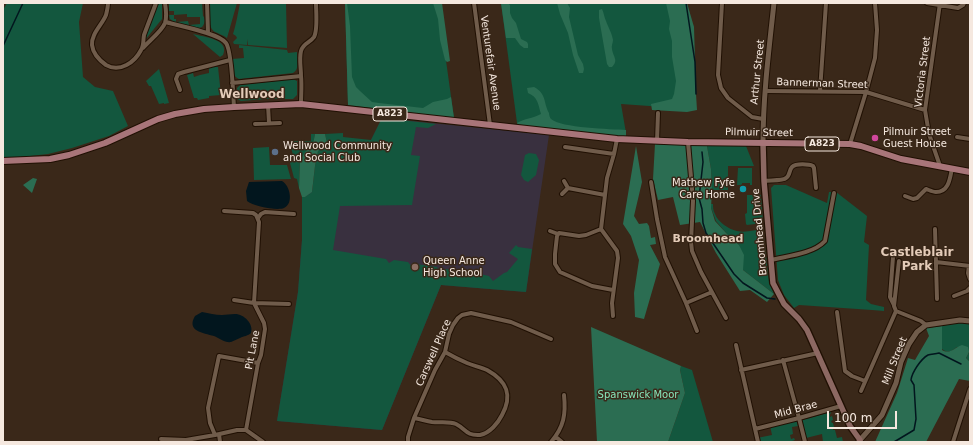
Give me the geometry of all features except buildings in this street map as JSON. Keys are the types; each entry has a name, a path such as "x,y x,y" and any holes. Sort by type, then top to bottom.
{"main road":[{"name":"A823","path":"3,161 50,159 70,155 105,144 158,119 175,114 204,109 301,104 490,125"},
{"name":"Pilmuir Street","path":"490,125 617,139 688,142 850,144 901,159 970,172"},
{"name":"Broomhead Drive","path":"763,142 764,181 773,283 784,304 799,319 807,330 850,426 860,441"}],"street":[{"path":"108,3 106,15 93,37 92,45 94,53 98,58 107,66 116,68 127,65 136,58 142,48 161,29 166,22 165,3"},
{"path":"142,48 144,35 156,3"},
{"path":"207,3 208,33"},
{"path":"301,104 300,56 304,45 311,41 316,32 316,3"},
{"name":"Venturefair Avenue","path":"474,3 490,125"},
{"path":"722,3 718,75 721,88 728,98 752,117 763,119"},
{"name":"Arthur Street","path":"763,142 764,91 774,3"},
{"path":"820,91 826,3"},
{"path":"850,144 875,58 877,30 875,3"},
{"path":"927,3 958,8 964,3"},
{"name":"Victoria Street","path":"940,4 925,110 929,134 940,166"},
{"path":"166,22 217,36 226,43 230,60 234,107"},
{"path":"180,90 176,79 178,74 230,60"},
{"path":"232,83 301,76"},
{"name":"Bannerman Street","path":"764,91 866,92 925,110"},
{"path":"268,105 270,123"},
{"path":"657,141 658,113"},
{"path":"255,124 280,123"},
{"path":"957,137 970,139"},
{"path":"613,316 613,290 618,258 617,251 601,229 607,178 617,139"},
{"path":"688,142 693,201 690,242 692,251 726,318"},
{"path":"565,147 614,154"},
{"path":"764,181 786,179 793,166 811,164 814,166 816,188"},
{"path":"904,196 913,199 917,198 926,189 936,192 942,190 949,184 952,168"},
{"path":"564,181 568,188 605,195"},
{"path":"651,182 665,257 686,302 697,331"},
{"path":"562,194 568,188"},
{"path":"771,260 801,253 821,245 824,241 834,193"},
{"path":"224,211 253,213 258,218 265,212 294,214"},
{"name":"Pit Lane","path":"246,430 265,329 264,323 254,303 259,227 258,218"},
{"path":"550,231 558,234 562,233 579,236 601,229"},
{"path":"935,229 937,299"},
{"path":"558,234 555,264 560,272 592,286 613,290"},
{"path":"861,391 896,311 890,297 893,257"},
{"path":"894,306 899,261"},
{"path":"936,262 969,266 968,273 970,279"},
{"path":"954,296 967,291 970,288"},
{"path":"686,302 712,292"},
{"path":"234,300 254,303 289,304"},
{"path":"896,311 921,321 926,325 969,320"},
{"path":"837,312 845,371 852,376 865,381"},
{"name":"Carswell Place","path":"408,442 408,437 414,418 445,352 449,334 453,325 462,315 471,313 511,322 551,339"},
{"name":"Mill Street","path":"860,441 882,415 896,383 901,362 909,344 916,332 926,325"},
{"path":"736,345 758,442"},
{"path":"414,418 432,422 455,424 467,433 480,435 487,433 493,428 504,412 507,392 506,387 500,379 487,370 466,363 445,352"},
{"path":"742,370 818,353"},
{"path":"220,442 210,423 208,408 219,356 258,363"},
{"path":"782,360 805,442"},
{"path":"953,442 970,389"},
{"path":"551,442 556,437 563,422 565,409 564,395"},
{"name":"Mid Brae","path":"755,429 841,406"},
{"path":"161,439 182,441 237,430 246,430 263,442"},
{"path":"556,437 562,442"}],"shaded area":[{"name":"Queen Anne High School","path":"382,118 549,135 526,292 441,285 382,430 277,421 298,292 302,240 302,197 305,197 371,140"}],"green space":[{"path":"7,3 83,3 79,22 83,77 95,87 113,91 128,126 109,136 48,154 3,157 3,10"},
{"path":"157,3 162,3 162,19 145,40 144,37"},
{"path":"169,3 202,3 203,16 205,19 204,23 200,28 179,24 170,19 169,15 174,15 174,11 169,11","holes":["187,14 187,17 200,17 200,24 189,25 188,21 176,22 176,19 174,19 174,15"]},
{"path":"209,3 237,3 227,38 212,30 209,19"},
{"path":"240,3 286,3 287,48 248,45 247,39 247,45 234,44 233,42 237,38 233,34"},
{"path":"345,3 438,3 454,118 348,105"},
{"path":"345,3 347,3 350,26 352,77 356,87 372,102 423,108 433,102 451,97 454,118 348,105"},
{"path":"433,3 442,3 450,61 447,62 445,60 440,40 438,19"},
{"path":"501,3 682,3 694,27 692,109 621,104 626,133 517,123"},
{"path":"501,3 508,3 510,5 510,13 512,18 516,23 521,39 527,42 528,48 524,48 520,45 515,38 506,38"},
{"path":"557,3 567,3 570,8 569,17 578,55 583,64 583,73 579,73 568,33"},
{"path":"666,3 687,3 694,27 697,110 687,112 652,110 651,104 672,99 676,81 672,57 672,41 669,29 670,21"},
{"path":"602,9 613,40 612,48 615,62 612,67 609,67 607,64 599,18 599,10"},
{"path":"193,34 219,42 223,45 223,55 220,57"},
{"path":"239,45 287,50 288,53 297,52 297,69 293,73 239,79 236,78 232,59 244,58 243,48 239,48"},
{"path":"215,65 215,67 218,67 221,95 209,96 209,98 198,100 197,98 194,98 187,75 193,73 194,77 209,73 209,67"},
{"path":"159,69 169,103 159,104 151,86 149,86 146,81"},
{"path":"293,79 297,81 297,95 293,99 241,101 237,99 236,96 237,88 240,85"},
{"path":"534,87 543,95 551,119 556,122 587,128 626,130 626,137 518,126 517,123 520,121 541,114 536,99 528,93 527,88"},
{"path":"382,118 436,124 428,128 416,127 411,155 420,156 412,205 340,206 333,250 386,259 389,263 394,260 408,262 412,267 416,264 437,267 440,272 445,269 456,270 459,275 463,272 471,273 475,277 480,274 489,276 493,281 507,272 518,259 509,253 516,245 518,247 532,249 526,292 441,285 382,430 277,421 298,292 302,240 302,197 305,197 312,192 318,151 327,143 325,134 343,133 343,137 371,140"},
{"path":"311,134 315,134 312,149 300,160 299,188 297,179 294,178 290,163 293,155 288,141 311,141"},
{"path":"315,134 325,134 327,143 318,151 312,192 305,197 302,197 299,188 300,160 308,148 312,149"},
{"path":"655,144 707,146 711,169 711,208 715,221 739,245 744,255 743,270 774,294 767,302 750,290 740,291 716,253 700,222 680,225 673,197 658,200 653,179"},
{"path":"636,146 642,182 634,216 639,224 647,223 651,238 655,237 656,244 650,245 660,264 644,319 635,317 634,293 639,260 631,236 623,224"},
{"path":"707,146 746,146 754,166 728,166 728,190 712,190 711,169"},
{"path":"269,147 270,165 287,165 291,179 254,180 253,148"},
{"path":"529,153 536,154 539,160 536,175 528,182 524,180 521,175 525,155"},
{"path":"738,168 752,168 752,185 750,185 750,183 742,183 742,185 737,185"},
{"path":"33,178 37,179 32,193 23,185"},
{"path":"774,185 786,185 827,203 829,192 836,192 867,216 864,242 869,245 866,300 871,304 884,307 884,311 799,305 794,308 784,295 778,280 771,188"},
{"path":"747,195 761,195 763,223 746,224 745,214 747,213"},
{"path":"711,204 713,204 713,209 718,220 730,229 743,232 763,229 769,281 774,294 743,270 739,245 716,221"},
{"path":"956,323 970,323 970,362 966,358 969,352 957,347 948,352 942,349 942,326"},
{"path":"942,326 942,350 948,352 962,345 968,347 969,352 966,358 970,362 970,381 959,379 926,442 875,442 897,393 908,358 915,360 929,336 926,328"},
{"name":"Spanswick Moor","path":"591,327 681,366 680,370 685,393 668,442 597,442"},
{"path":"681,366 692,370 713,442 668,442 685,393 680,370"},
{"path":"831,412 830,417 832,416 833,420 831,421 834,427 833,430 835,430 837,438 842,437 843,442 823,442 822,434 806,438 802,420"},
{"path":"796,420 798,426 792,427 793,434 790,435 791,439 794,438 795,440 792,441 793,442 758,442 757,438 772,435 770,426"}],"water":[{"path":"282,181 287,186 290,194 289,203 284,208 265,208 247,201 246,191 249,182"},
{"path":"202,312 219,315 238,314 248,320 252,330 251,333 229,342 201,332 194,328 193,321 195,316"}],"waterway":[{"path":"3,46 23,3"},
{"path":"686,3 695,62 696,94"},
{"path":"702,152 703,162 699,198 706,233 734,274 743,283 767,298 775,299"},
{"path":"894,442 914,430 916,419 914,385 911,380 913,373 925,357 939,353 961,364"}],"place":[{"name":"Pilmuir Street Guest House","path":"875,138"},
{"name":"Wellwood Community and Social Club","path":"275,152"},
{"name":"Mathew Fyfe Care Home","path":"743,189"},
{"name":"Queen Anne High School","path":"415,267"}],"district":[{"name":"Wellwood","path":"252,95"},
{"name":"Broomhead","path":"708,239"},
{"name":"Castleblair Park","path":"917,260"}]}
